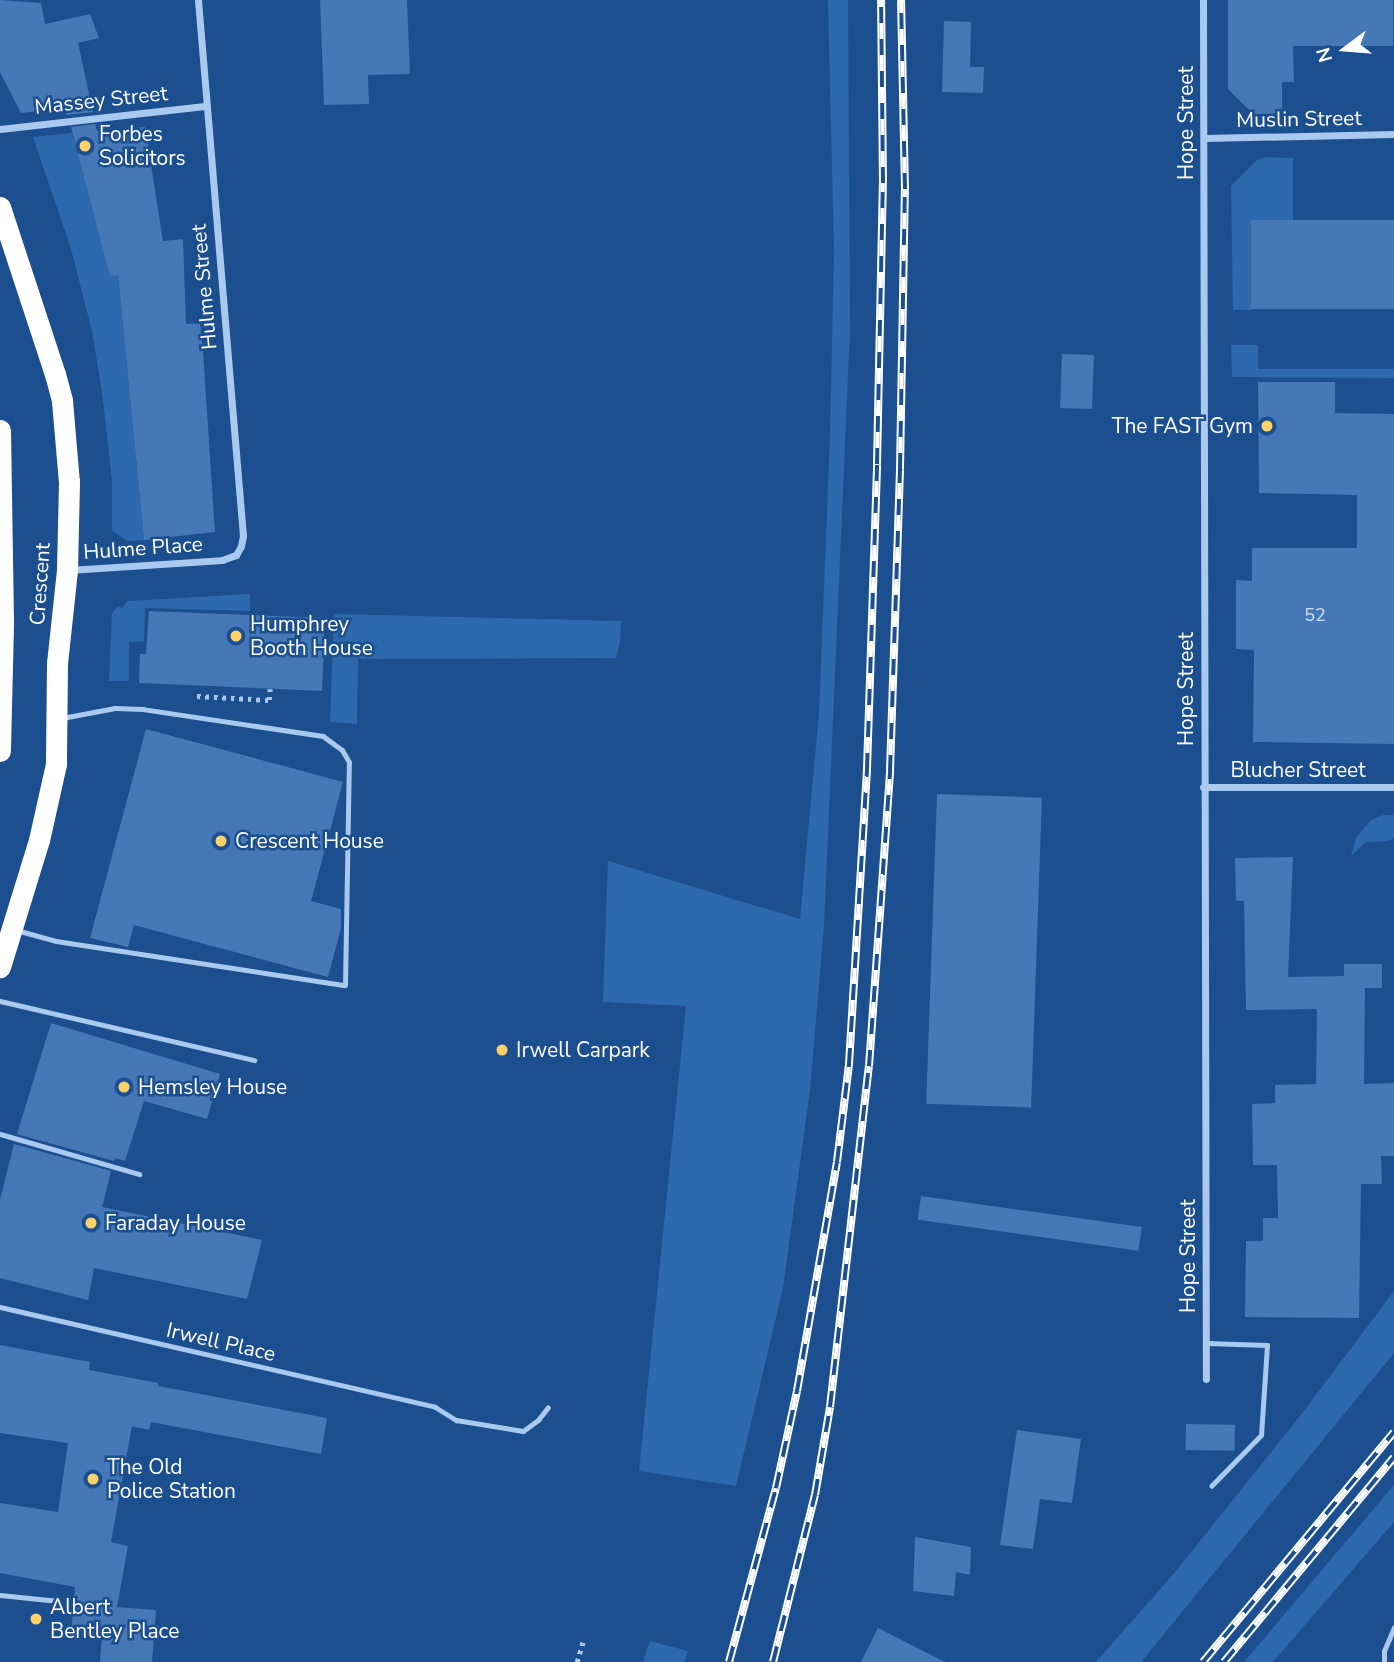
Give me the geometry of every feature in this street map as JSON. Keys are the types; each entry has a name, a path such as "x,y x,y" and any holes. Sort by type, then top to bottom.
{"highway":[{"name":"Crescent","path":"0,206 62,401 69,482 67,570 58,663 59,719 56,764 39,841 0,967"},
{"name":"Crescent","path":"0,430 4,625 0,751"}],"street":[{"name":"Hulme Street","path":"198,0 243,536 236,555 222,560"},
{"name":"Hope Street","path":"1203,0 1206,1379"},
{"name":"Massey Street","path":"0,129 205,106"},
{"name":"Muslin Street","path":"1204,138 1394,134"},
{"name":"Hulme Place","path":"67,570 222,560"},
{"name":"Blucher Street","path":"1203,787 1394,787"}],"lane":[{"path":"12,929 56,941 345,985 349,762 342,750 323,736 143,709 115,708 59,719"},
{"path":"0,1001 254,1060"},
{"path":"0,1134 139,1174"},
{"name":"Irwell Place","path":"0,1307 435,1407 456,1420 523,1431 538,1420 548,1407"},
{"path":"1206,1343 1266,1345 1261,1435 1211,1486"},
{"path":"0,1595 59,1601"},
{"path":"1384,1662 1384,1651 1394,1627"}],"path":[{"path":"188,696 269,700 270,689"},
{"path":"577,1662 584,1638"}],"shaded area":[{"path":"828,0 848,0 850,330 824,926 810,1090 783,1288 736,1486 639,1471 686,1006 603,1002 608,861 800,919 819,713 830,437 834,251"},
{"path":"72,133 96,216 118,275 144,540 128,541 112,531 112,481 92,331 71,249 33,137"},
{"path":"1265,157 1293,158 1293,221 1251,223 1252,310 1233,310 1231,186 1257,160"},
{"path":"1231,345 1258,345 1258,369 1394,369 1394,378 1232,377"},
{"path":"250,594 250,611 145,608 144,641 129,642 129,681 109,681 112,613 118,606 122,608 128,601"},
{"path":"334,614 621,621 620,641 616,658 358,659 357,724 330,722"},
{"path":"1383,815 1394,815 1394,838 1389,841 1366,842 1351,856 1356,838 1370,821"},
{"path":"1394,1291 1394,1353 1141,1662 1096,1662 1176,1571 1300,1416"},
{"path":"1394,1485 1394,1522 1273,1662 1244,1662"},
{"path":"650,1641 688,1651 684,1662 643,1662"}],"building":[{"path":"0,0 41,3 45,24 90,14 99,38 78,43 93,112 67,115 66,108 21,113 0,72"},
{"path":"320,0 407,0 410,74 368,75 369,104 324,105"},
{"path":"1228,0 1393,0 1393,46 1293,46 1294,82 1282,82 1282,113 1254,115 1228,89"},
{"path":"944,21 971,22 970,67 984,67 983,93 942,92"},
{"path":"95,124 97,131 145,127 163,241 183,239 186,324 200,323 215,532 144,540 118,275 110,276 71,127"},
{"path":"1251,220 1394,220 1394,309 1251,309"},
{"path":"1062,354 1094,355 1092,409 1060,408"},
{"path":"1258,382 1335,382 1335,413 1394,414 1394,744 1253,742 1254,650 1236,649 1236,580 1252,581 1252,548 1357,548 1357,495 1259,493"},
{"name":"Humphrey Booth House","path":"149,611 325,618 322,691 139,683 140,654 146,654"},
{"name":"Crescent House","path":"146,729 343,782 311,901 341,909 341,928 328,977 134,925 128,947 90,938"},
{"path":"937,794 1042,798 1031,1107 926,1104"},
{"path":"1293,857 1288,977 1344,976 1344,964 1382,964 1382,988 1365,988 1364,1084 1394,1083 1394,1156 1381,1156 1382,1184 1361,1184 1359,1318 1245,1317 1246,1241 1263,1241 1263,1218 1278,1218 1277,1165 1253,1165 1252,1104 1275,1103 1275,1085 1316,1084 1317,1009 1246,1010 1244,901 1236,901 1235,858"},
{"name":"Hemsley House","path":"51,1023 220,1074 207,1119 144,1101 125,1161 115,1158 114,1161 17,1134"},
{"name":"Faraday House","path":"14,1144 111,1171 102,1207 262,1240 247,1299 94,1268 88,1300 0,1278 0,1200"},
{"path":"921,1196 1142,1227 1138,1251 918,1220"},
{"name":"The Old Police Station","path":"0,1345 90,1362 89,1370 158,1383 158,1386 327,1418 321,1454 151,1422 149,1430 132,1426 111,1542 128,1546 117,1607 156,1610 152,1662 100,1662 102,1637 71,1635 75,1587 0,1573 0,1503 58,1512 68,1443 0,1433"},
{"path":"1186,1424 1235,1425 1235,1451 1186,1450"},
{"path":"1017,1430 1081,1439 1072,1503 1040,1499 1033,1549 1000,1545"},
{"path":"915,1537 971,1547 970,1575 956,1572 954,1596 913,1591"},
{"path":"878,1628 945,1662 861,1662"}],"railway":[{"path":"729,1662 776,1488 797,1391 837,1162 849,1064 867,769 877,464 883,183 881,0"},
{"path":"773,1662 815,1495 830,1407 869,1066 890,771 900,469 905,189 901,0"},
{"path":"1203,1662 1394,1432"},
{"path":"1224,1662 1394,1457"}],"place":[{"name":"Forbes Solicitors","path":"85,146"},
{"name":"The FAST Gym","path":"1267,426"},
{"name":"Humphrey Booth House","path":"236,636"},
{"name":"Crescent House","path":"221,841"},
{"name":"Irwell Carpark","path":"502,1050"},
{"name":"Hemsley House","path":"124,1087"},
{"name":"Faraday House","path":"91,1223"},
{"name":"The Old Police Station","path":"93,1479"},
{"name":"Albert Bentley Place","path":"36,1619"}]}
